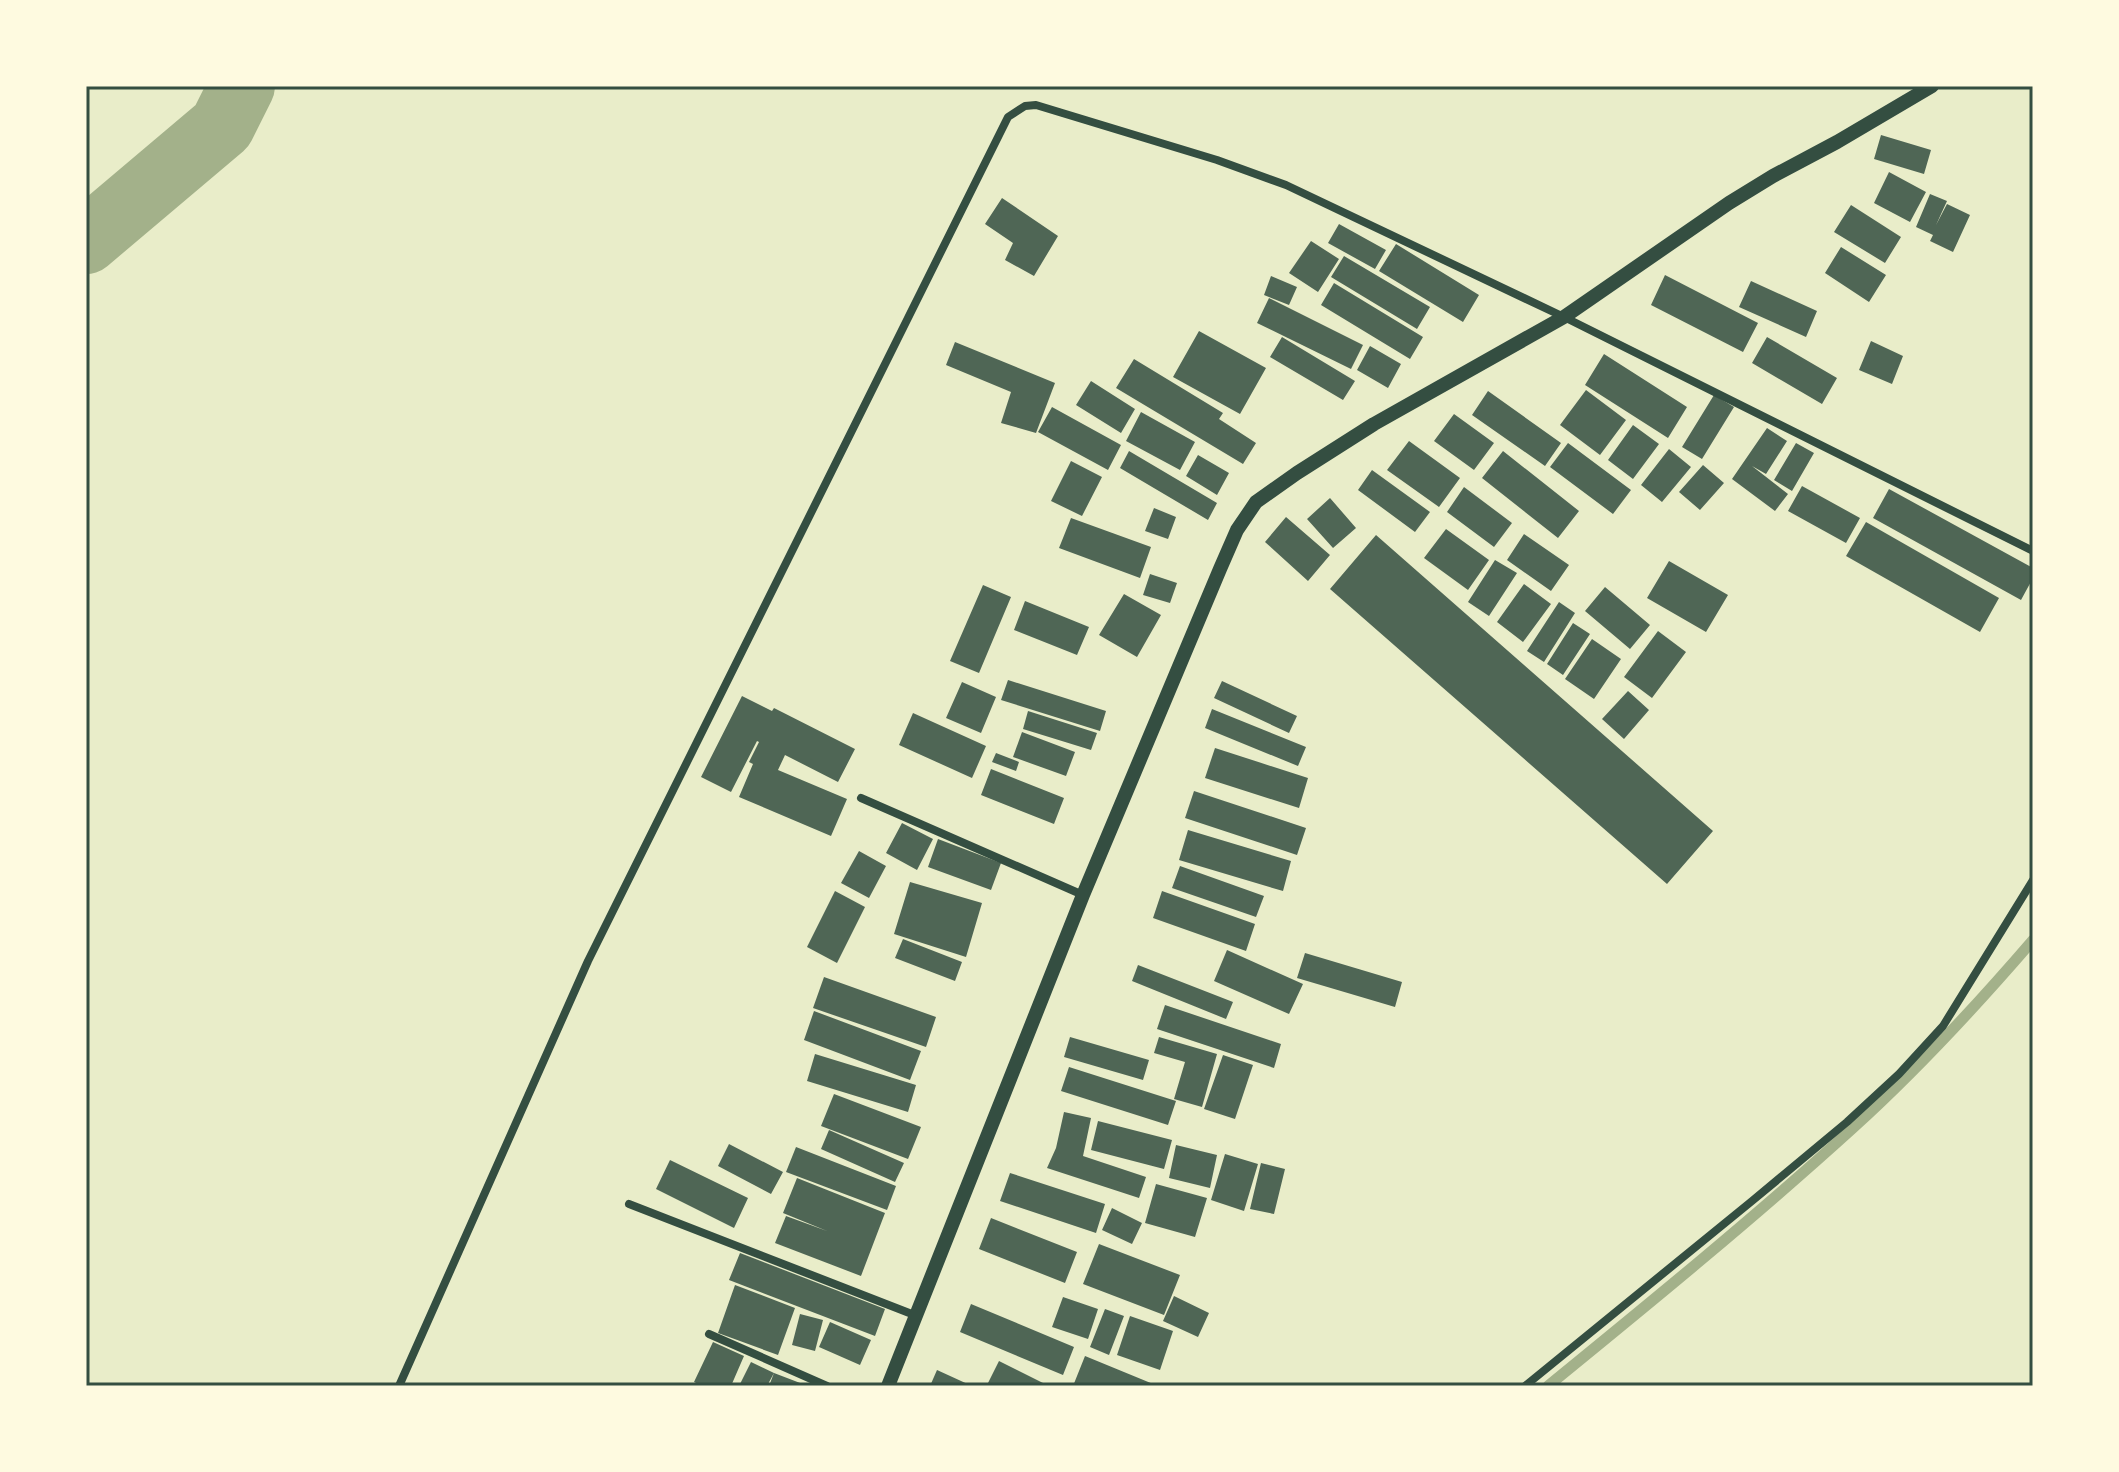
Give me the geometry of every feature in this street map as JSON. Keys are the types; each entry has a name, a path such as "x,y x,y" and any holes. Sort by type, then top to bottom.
{"street":[{"path":"888,1386 1083,895 1237,530 1256,502 1374,424 1564,317 1729,203 1890,113 1932,86"},
{"path":"399,1386 588,961 1008,117 1025,106 1036,105 1217,160 1286,185 1564,317 2033,551"},
{"path":"861,798 1083,895"},
{"path":"1525,1386 1847,1122 1899,1074 1943,1026 2033,880"},
{"path":"629,1204 917,1316"},
{"path":"709,1334 827,1386"}],"building":[{"path":"1881,135 1931,150 1924,174 1874,159"},
{"path":"1889,172 1926,192 1910,222 1874,203"},
{"path":"1930,194 1947,201 1936,225 1947,204 1970,215 1953,252 1930,241 1933,235 1916,227"},
{"path":"1002,198 1058,236 1034,276 1005,260 1013,243 985,224"},
{"path":"1851,205 1901,237 1885,263 1834,232"},
{"path":"1339,224 1386,250 1375,269 1328,243"},
{"path":"1311,241 1339,259 1318,292 1289,273"},
{"path":"1396,244 1479,295 1463,322 1379,271"},
{"path":"1841,247 1886,275 1869,302 1825,273"},
{"path":"1344,256 1430,307 1417,329 1331,277"},
{"path":"1665,275 1758,323 1743,352 1651,305"},
{"path":"1271,276 1297,287 1289,305 1264,295"},
{"path":"1751,281 1817,311 1806,337 1739,307"},
{"path":"1334,283 1423,337 1410,359 1321,305"},
{"path":"1269,298 1363,345 1351,369 1257,323"},
{"path":"1199,331 1266,368 1240,414 1173,377"},
{"path":"1282,337 1355,381 1343,400 1270,357"},
{"path":"1767,337 1837,378 1822,404 1752,363"},
{"path":"1871,341 1903,356 1892,384 1859,370"},
{"path":"955,342 1055,383 1036,433 1001,423 1011,392 946,365"},
{"path":"1370,346 1401,364 1388,388 1357,370"},
{"path":"1604,354 1687,407 1668,438 1585,385"},
{"path":"1134,359 1223,413 1219,419 1256,443 1243,464 1116,388"},
{"path":"1091,381 1135,409 1121,433 1076,405"},
{"path":"1586,390 1626,420 1600,455 1560,425"},
{"path":"1488,391 1561,443 1545,466 1472,415"},
{"path":"1714,395 1734,407 1702,459 1682,447"},
{"path":"1052,407 1121,445 1108,470 1038,432"},
{"path":"1141,412 1195,442 1180,470 1126,441"},
{"path":"1454,414 1494,443 1474,470 1434,441"},
{"path":"1633,425 1659,444 1633,479 1608,460"},
{"path":"1767,428 1787,441 1766,474 1752,466 1788,494 1775,511 1732,479"},
{"path":"1409,441 1460,478 1439,507 1387,470"},
{"path":"1568,443 1631,490 1613,514 1550,467"},
{"path":"1796,443 1814,453 1792,491 1774,480"},
{"path":"1669,449 1691,467 1662,502 1641,485"},
{"path":"1129,451 1217,503 1208,520 1120,468"},
{"path":"1503,451 1579,511 1558,538 1482,478"},
{"path":"1198,455 1229,473 1217,495 1186,476"},
{"path":"1071,461 1102,477 1082,516 1051,501"},
{"path":"1703,465 1724,483 1700,510 1679,492"},
{"path":"1372,470 1430,512 1415,532 1358,490"},
{"path":"1802,486 1860,518 1846,543 1788,511"},
{"path":"1464,487 1512,523 1494,547 1447,512"},
{"path":"1889,489 2033,568 2033,578 2021,600 1873,518"},
{"path":"1330,498 1356,528 1333,548 1307,519"},
{"path":"1154,508 1176,517 1168,539 1145,531"},
{"path":"1286,517 1330,555 1308,581 1265,542"},
{"path":"1071,518 1151,547 1140,578 1059,548"},
{"path":"1866,522 1999,598 1980,632 1846,556"},
{"path":"1446,529 1489,560 1468,590 1424,558"},
{"path":"1524,534 1569,565 1551,591 1507,560"},
{"path":"1376,535 1713,831 1667,884 1330,589"},
{"path":"1495,560 1517,573 1489,616 1468,602"},
{"path":"1669,561 1728,595 1706,632 1647,598"},
{"path":"1150,574 1177,583 1170,603 1143,595"},
{"path":"1524,584 1551,604 1523,642 1497,622"},
{"path":"983,585 1011,597 979,673 950,661"},
{"path":"1605,587 1650,625 1630,649 1585,611"},
{"path":"1124,594 1161,615 1137,657 1099,635"},
{"path":"1025,601 1089,627 1077,655 1014,630"},
{"path":"1559,602 1575,613 1544,662 1527,651"},
{"path":"1573,623 1590,634 1563,675 1547,664"},
{"path":"1658,631 1686,652 1652,698 1624,677"},
{"path":"1592,639 1621,659 1594,699 1565,679"},
{"path":"1008,680 1106,711 1100,731 1001,700"},
{"path":"1222,681 1297,716 1289,733 1214,698"},
{"path":"962,682 996,697 981,733 946,718"},
{"path":"1628,691 1649,710 1624,739 1602,719"},
{"path":"742,696 772,711 774,708 855,749 838,782 785,755 778,770 847,799 831,836 739,797 753,764 749,762 757,741 731,792 701,777"},
{"path":"1212,709 1306,747 1298,766 1205,728"},
{"path":"1028,711 1097,733 1091,750 1023,729"},
{"path":"913,713 986,746 972,778 899,745"},
{"path":"1022,732 1075,752 1066,776 1013,757"},
{"path":"1215,748 1308,778 1299,808 1205,778"},
{"path":"996,753 1019,762 1016,771 992,762"},
{"path":"991,769 1064,798 1054,824 981,795"},
{"path":"1194,791 1306,828 1297,855 1185,818"},
{"path":"902,823 933,839 917,870 886,853"},
{"path":"1188,830 1291,861 1283,891 1179,860"},
{"path":"938,839 1001,863 991,890 928,867"},
{"path":"859,851 886,866 869,898 841,883"},
{"path":"1180,866 1264,896 1256,917 1172,888"},
{"path":"910,882 982,903 966,957 894,934"},
{"path":"835,891 865,907 837,963 807,947"},
{"path":"1162,891 1255,924 1246,951 1153,918"},
{"path":"903,939 962,962 955,981 895,958"},
{"path":"1227,950 1303,984 1289,1014 1214,981"},
{"path":"1305,953 1402,982 1395,1007 1297,978"},
{"path":"1138,965 1233,1002 1226,1019 1132,981"},
{"path":"824,977 936,1017 926,1047 813,1008"},
{"path":"1165,1005 1281,1044 1274,1068 1157,1029"},
{"path":"814,1011 921,1051 910,1080 804,1040"},
{"path":"1070,1037 1149,1060 1143,1080 1064,1057"},
{"path":"1159,1037 1217,1054 1202,1107 1174,1099 1185,1062 1154,1053"},
{"path":"815,1054 916,1085 908,1112 807,1081"},
{"path":"1223,1055 1253,1065 1235,1119 1204,1109"},
{"path":"1069,1067 1176,1101 1168,1125 1061,1091"},
{"path":"834,1094 921,1127 908,1159 821,1126"},
{"path":"1064,1112 1091,1118 1083,1156 1146,1177 1139,1198 1047,1168 1056,1148"},
{"path":"1098,1121 1172,1140 1164,1169 1091,1150"},
{"path":"829,1130 904,1163 895,1182 821,1149"},
{"path":"729,1144 783,1172 771,1194 718,1166"},
{"path":"1176,1145 1217,1155 1210,1188 1169,1178"},
{"path":"796,1147 896,1186 887,1210 786,1172"},
{"path":"1225,1154 1258,1164 1244,1211 1211,1200"},
{"path":"670,1160 748,1198 734,1228 656,1189"},
{"path":"1261,1163 1285,1169 1274,1214 1250,1209"},
{"path":"1010,1173 1105,1204 1096,1233 1000,1201"},
{"path":"797,1178 885,1213 861,1276 775,1243 786,1216 827,1231 783,1213"},
{"path":"1156,1184 1207,1198 1195,1237 1145,1223"},
{"path":"1112,1208 1142,1223 1132,1244 1102,1230"},
{"path":"991,1218 1077,1252 1065,1283 979,1249"},
{"path":"1099,1244 1180,1275 1164,1315 1083,1284"},
{"path":"740,1253 885,1309 875,1336 729,1280"},
{"path":"735,1285 795,1308 778,1355 718,1333"},
{"path":"1174,1296 1209,1313 1198,1337 1163,1321"},
{"path":"1063,1297 1098,1309 1088,1339 1052,1327"},
{"path":"971,1304 1074,1347 1063,1375 960,1332"},
{"path":"1105,1309 1124,1316 1109,1355 1090,1347"},
{"path":"800,1314 823,1320 815,1351 792,1345"},
{"path":"1130,1316 1173,1331 1160,1370 1117,1355"},
{"path":"830,1322 871,1340 860,1365 819,1347"},
{"path":"713,1342 744,1356 731,1386 702,1386 694,1382"},
{"path":"1085,1356 1158,1386 1073,1386"},
{"path":"999,1361 1049,1386 993,1386 988,1383"},
{"path":"751,1362 774,1373 767,1386 739,1386"},
{"path":"937,1370 972,1386 930,1386"},
{"path":"774,1373 808,1386 769,1386"}],"waterway":[{"path":"86,241 222,126 242,86"},
{"path":"1548,1386 1741,1227 1853,1128 1946,1037 2033,940"}]}
